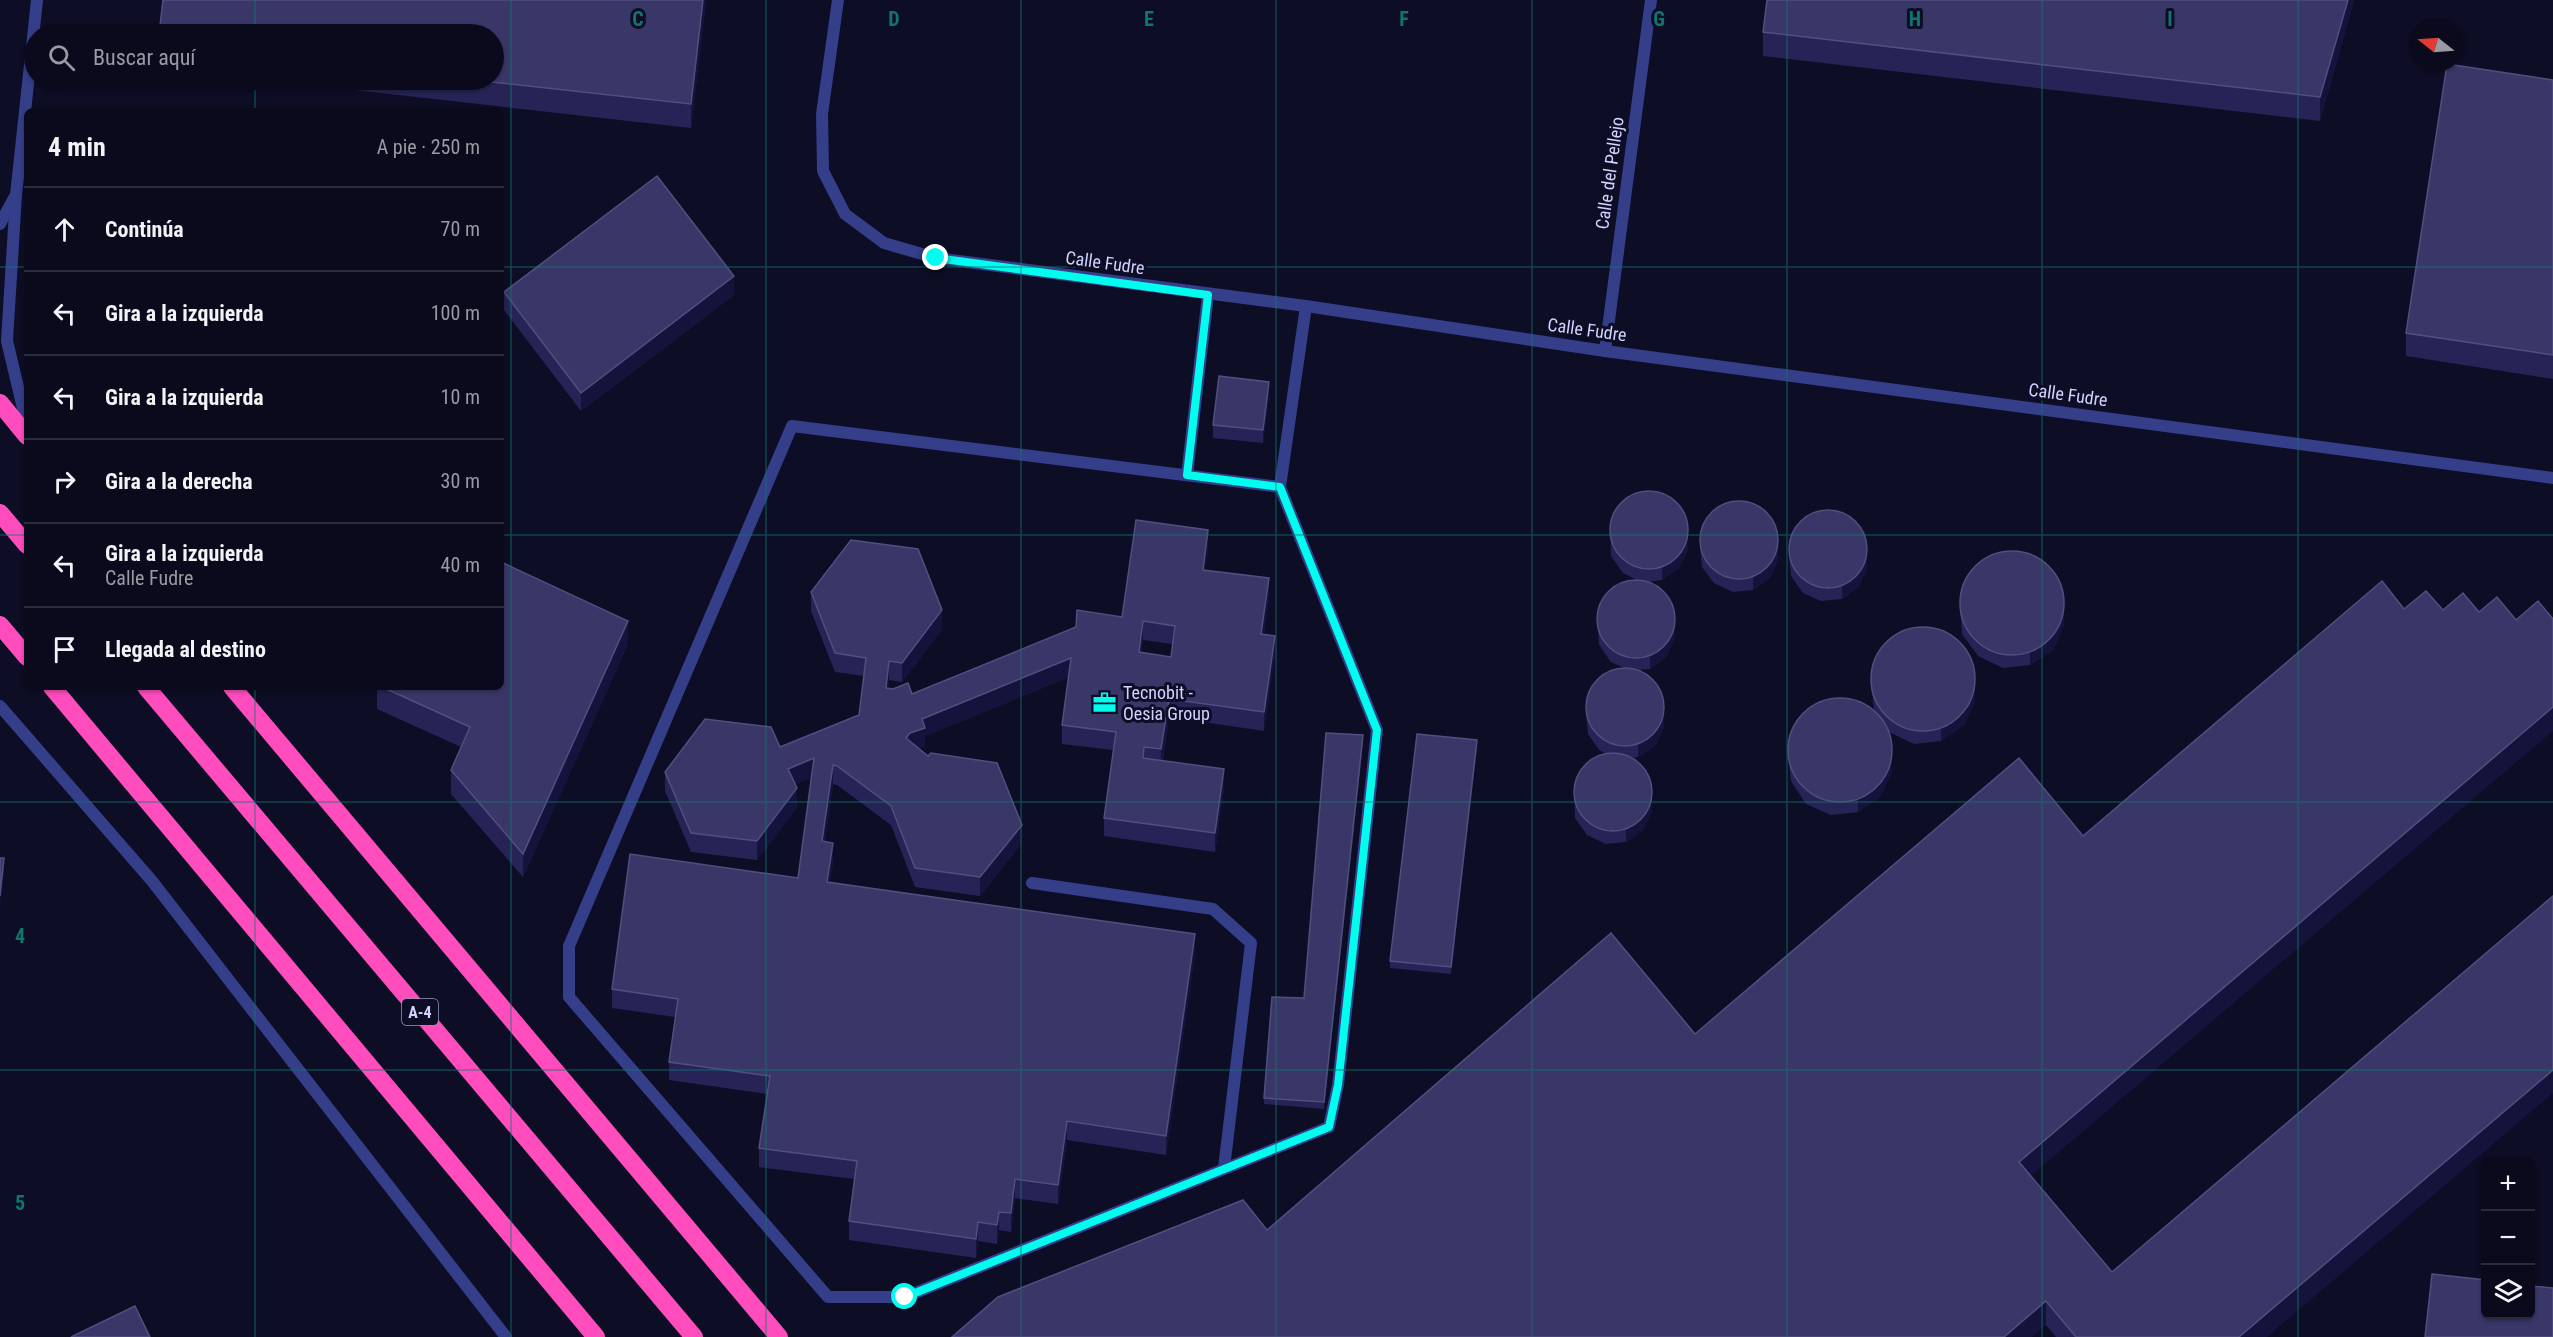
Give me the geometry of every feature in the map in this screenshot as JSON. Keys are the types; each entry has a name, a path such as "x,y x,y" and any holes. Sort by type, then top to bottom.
{"highway":[{"path":"0,402 24,432"},
{"path":"0,513 24,541"},
{"path":"0,625 24,653"},
{"path":"55,690 596,1337"},
{"name":"A-4","path":"149,690 694,1337"},
{"path":"235,690 779,1337"}],"street":[{"path":"34,24 37,0"},
{"name":"Calle Fudre","path":"838,0 822,114 823,171 845,214 884,243 936,258 1306,306 1605,351 2553,478"},
{"name":"Calle del Pellejo","path":"1605,351 1652,0"},
{"path":"25,108 27,90"},
{"path":"24,121 16,195 7,341 24,412"},
{"path":"0,224 16,195"},
{"path":"1187,475 1208,295"},
{"path":"1280,487 792,426 569,946 569,997 828,1297 905,1297 1329,1127 1338,1085 1377,730 1280,487 1306,306"},
{"path":"0,706 152,881 506,1337"},
{"path":"1032,884 1213,909 1251,943 1224,1168"}],"building":[{"path":"163,0 703,0 691,104 504,83 504,24 160,24"},
{"path":"1767,0 2348,0 2320,97 1763,32"},
{"path":"2463,66 2553,80 2553,355 2406,333 2446,72 2463,72"},
{"path":"657,176 734,276 581,393 504,292"},
{"path":"1219,376 1269,382 1263,430 1213,425"},
{"path":"1649,491 1664,494 1681,508 1688,530 1685,545 1671,562 1649,569 1634,566 1617,552 1610,530 1613,515 1627,498"},
{"path":"1739,501 1754,504 1766,513 1775,525 1778,540 1775,555 1766,567 1754,576 1739,579 1724,576 1712,567 1703,555 1700,540 1703,525 1712,513 1724,504"},
{"path":"1828,510 1843,513 1860,527 1867,549 1864,564 1850,581 1828,588 1813,585 1796,571 1789,549 1792,534 1806,517"},
{"path":"1136,520 1208,530 1203,570 1269,578 1261,634 1275,636 1264,712 1169,699 1161,749 1144,747 1143,758 1224,769 1215,833 1104,818 1116,732 1062,725 1071,658 922,719 925,728 910,733 906,738 928,756 931,753 997,763 1022,825 980,877 915,868 891,806 833,765 822,841 833,843 827,882 1195,934 1166,1136 1067,1121 1058,1185 1015,1179 1011,1213 999,1212 997,1225 978,1222 976,1239 849,1221 857,1161 759,1148 770,1076 669,1062 678,999 612,989 630,854 798,878 814,758 788,769 797,788 757,841 691,833 665,772 705,719 771,727 780,747 859,715 866,658 835,653 811,592 851,540 918,549 942,610 902,663 889,661 886,688 893,689 908,683 912,694 1076,627 1077,610 1122,617","holes":["1143,621 1175,626 1171,657 1139,652"]},
{"path":"2012,551 2032,555 2041,560 2055,574 2060,583 2064,603 2060,623 2055,632 2041,646 2032,651 2012,655 1992,651 1983,646 1969,632 1964,623 1960,603 1964,583 1969,574 1983,560 1992,555"},
{"path":"504,563 628,621 523,854 451,770 470,727 389,690 504,690"},
{"path":"1636,580 1651,583 1668,597 1675,619 1672,634 1658,651 1636,658 1621,655 1604,641 1597,619 1600,604 1614,587"},
{"path":"2382,581 2404,609 2426,591 2443,610 2463,593 2479,612 2497,597 2516,620 2538,601 2553,619 2553,707 2019,1162 2112,1272 2553,896 2553,1070 2239,1337 2076,1337 2046,1301 2004,1337 952,1337 998,1297 1243,1200 1267,1230 1611,933 1695,1034 2019,758 2083,836"},
{"path":"1923,627 1943,631 1960,642 1971,659 1975,679 1971,699 1960,716 1943,727 1923,731 1903,727 1886,716 1875,699 1871,679 1875,659 1886,642 1903,631"},
{"path":"1625,668 1640,671 1657,685 1664,707 1661,722 1647,739 1625,746 1610,743 1593,729 1586,707 1589,692 1603,675"},
{"path":"1840,698 1860,702 1869,707 1883,721 1888,730 1892,750 1888,770 1883,779 1869,793 1860,798 1840,802 1820,798 1811,793 1797,779 1792,770 1788,750 1792,730 1797,721 1811,707 1820,702"},
{"path":"1326,733 1363,735 1324,1102 1264,1098 1272,997 1304,998"},
{"path":"1417,734 1477,740 1451,967 1390,961"},
{"path":"1613,753 1628,756 1645,770 1652,792 1649,807 1635,824 1613,831 1598,828 1581,814 1574,792 1577,777 1591,760"},
{"path":"0,858 4,858 0,896"},
{"path":"2432,1274 2481,1279 2481,1319 2535,1319 2535,1286 2553,1288 2553,1337 2425,1337"},
{"path":"135,1306 150,1337 71,1337"}],"place":[{"name":"Tecnobit - Oesia Group","path":"1105,703"}],"route":[{"path":"905,1297 1329,1127 1338,1085 1377,730 1359,680 1280,487 1187,475 1208,295 936,258"}]}
